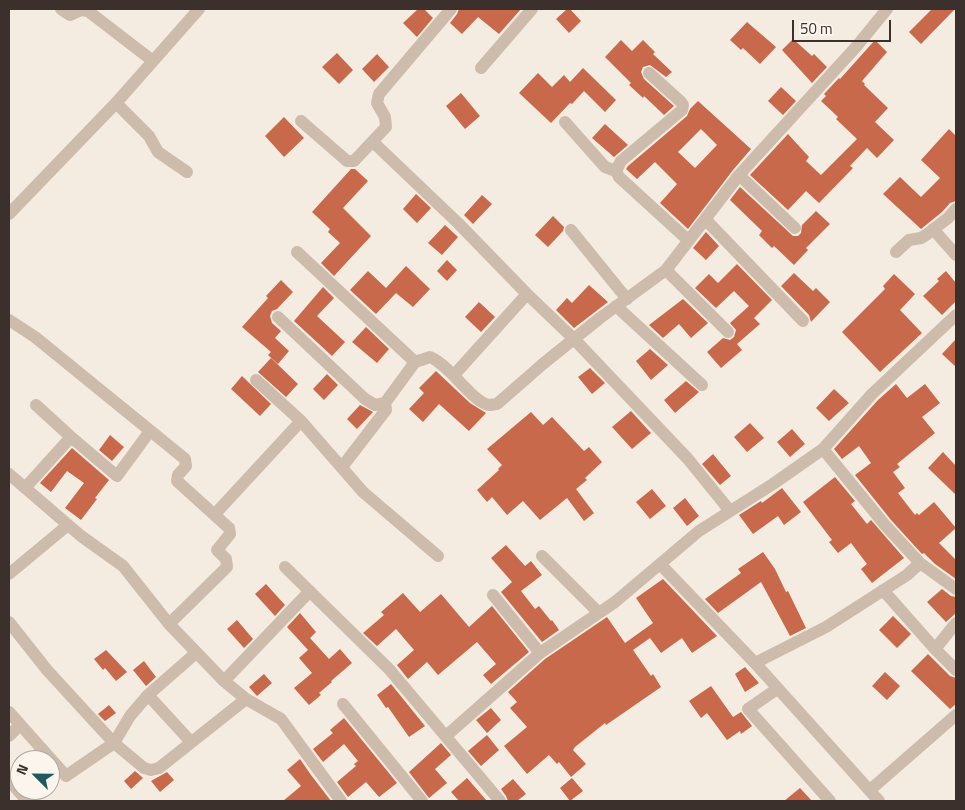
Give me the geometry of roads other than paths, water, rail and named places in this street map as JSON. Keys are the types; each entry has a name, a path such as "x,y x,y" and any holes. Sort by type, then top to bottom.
{"street":[{"path":"61,9 70,15 84,9 153,61"},
{"path":"9,214 116,103 199,9"},
{"path":"301,121 347,161 354,161 386,127 385,117 377,103 379,94 452,9"},
{"path":"481,68 532,9"},
{"path":"278,317 370,403 375,405 385,403 415,362 430,357 454,375 482,402 489,405 497,404 574,339 666,270 739,175 856,47 887,9"},
{"path":"616,171 621,161 682,110 683,105 681,102 649,73"},
{"path":"116,103 150,136 158,152 187,172"},
{"path":"565,122 605,167 616,171 619,177 688,240"},
{"path":"373,142 574,339 688,459 730,511"},
{"path":"739,175 795,228"},
{"path":"896,252 909,240 921,238 934,229 956,209"},
{"path":"706,219 803,321"},
{"path":"934,229 956,255"},
{"path":"571,230 627,299"},
{"path":"297,252 415,362"},
{"path":"666,270 728,332"},
{"path":"454,375 527,294"},
{"path":"616,306 702,385"},
{"path":"446,736 540,653 599,613 699,531 823,449 872,394 956,315"},
{"path":"9,320 35,337 185,459 186,466 178,475 176,481 215,514 230,531 230,534 217,550 226,559 226,567 169,624"},
{"path":"256,380 301,421 362,492 438,556"},
{"path":"342,467 382,416 386,410 385,403"},
{"path":"36,405 71,438 117,476 150,431"},
{"path":"215,514 301,421"},
{"path":"25,488 71,438"},
{"path":"823,449 885,525 920,562 956,589"},
{"path":"9,474 68,525 123,566 169,624 224,681 246,699 281,719 341,801"},
{"path":"9,574 68,525"},
{"path":"542,556 599,613"},
{"path":"755,663 826,627 907,575 920,562"},
{"path":"660,564 755,663 879,801"},
{"path":"285,567 390,669 500,801"},
{"path":"883,590 956,670"},
{"path":"224,681 310,591"},
{"path":"494,595 540,653"},
{"path":"9,622 47,670 114,743 144,768 151,770 159,768 246,699"},
{"path":"935,649 956,623"},
{"path":"9,712 66,776 114,743 130,716 148,695 196,653"},
{"path":"777,689 748,709 830,801"},
{"path":"148,695 191,742"},
{"path":"343,704 422,801"},
{"path":"870,790 956,715"},
{"path":"9,736 20,725"},
{"path":"9,780 27,801"}]}
